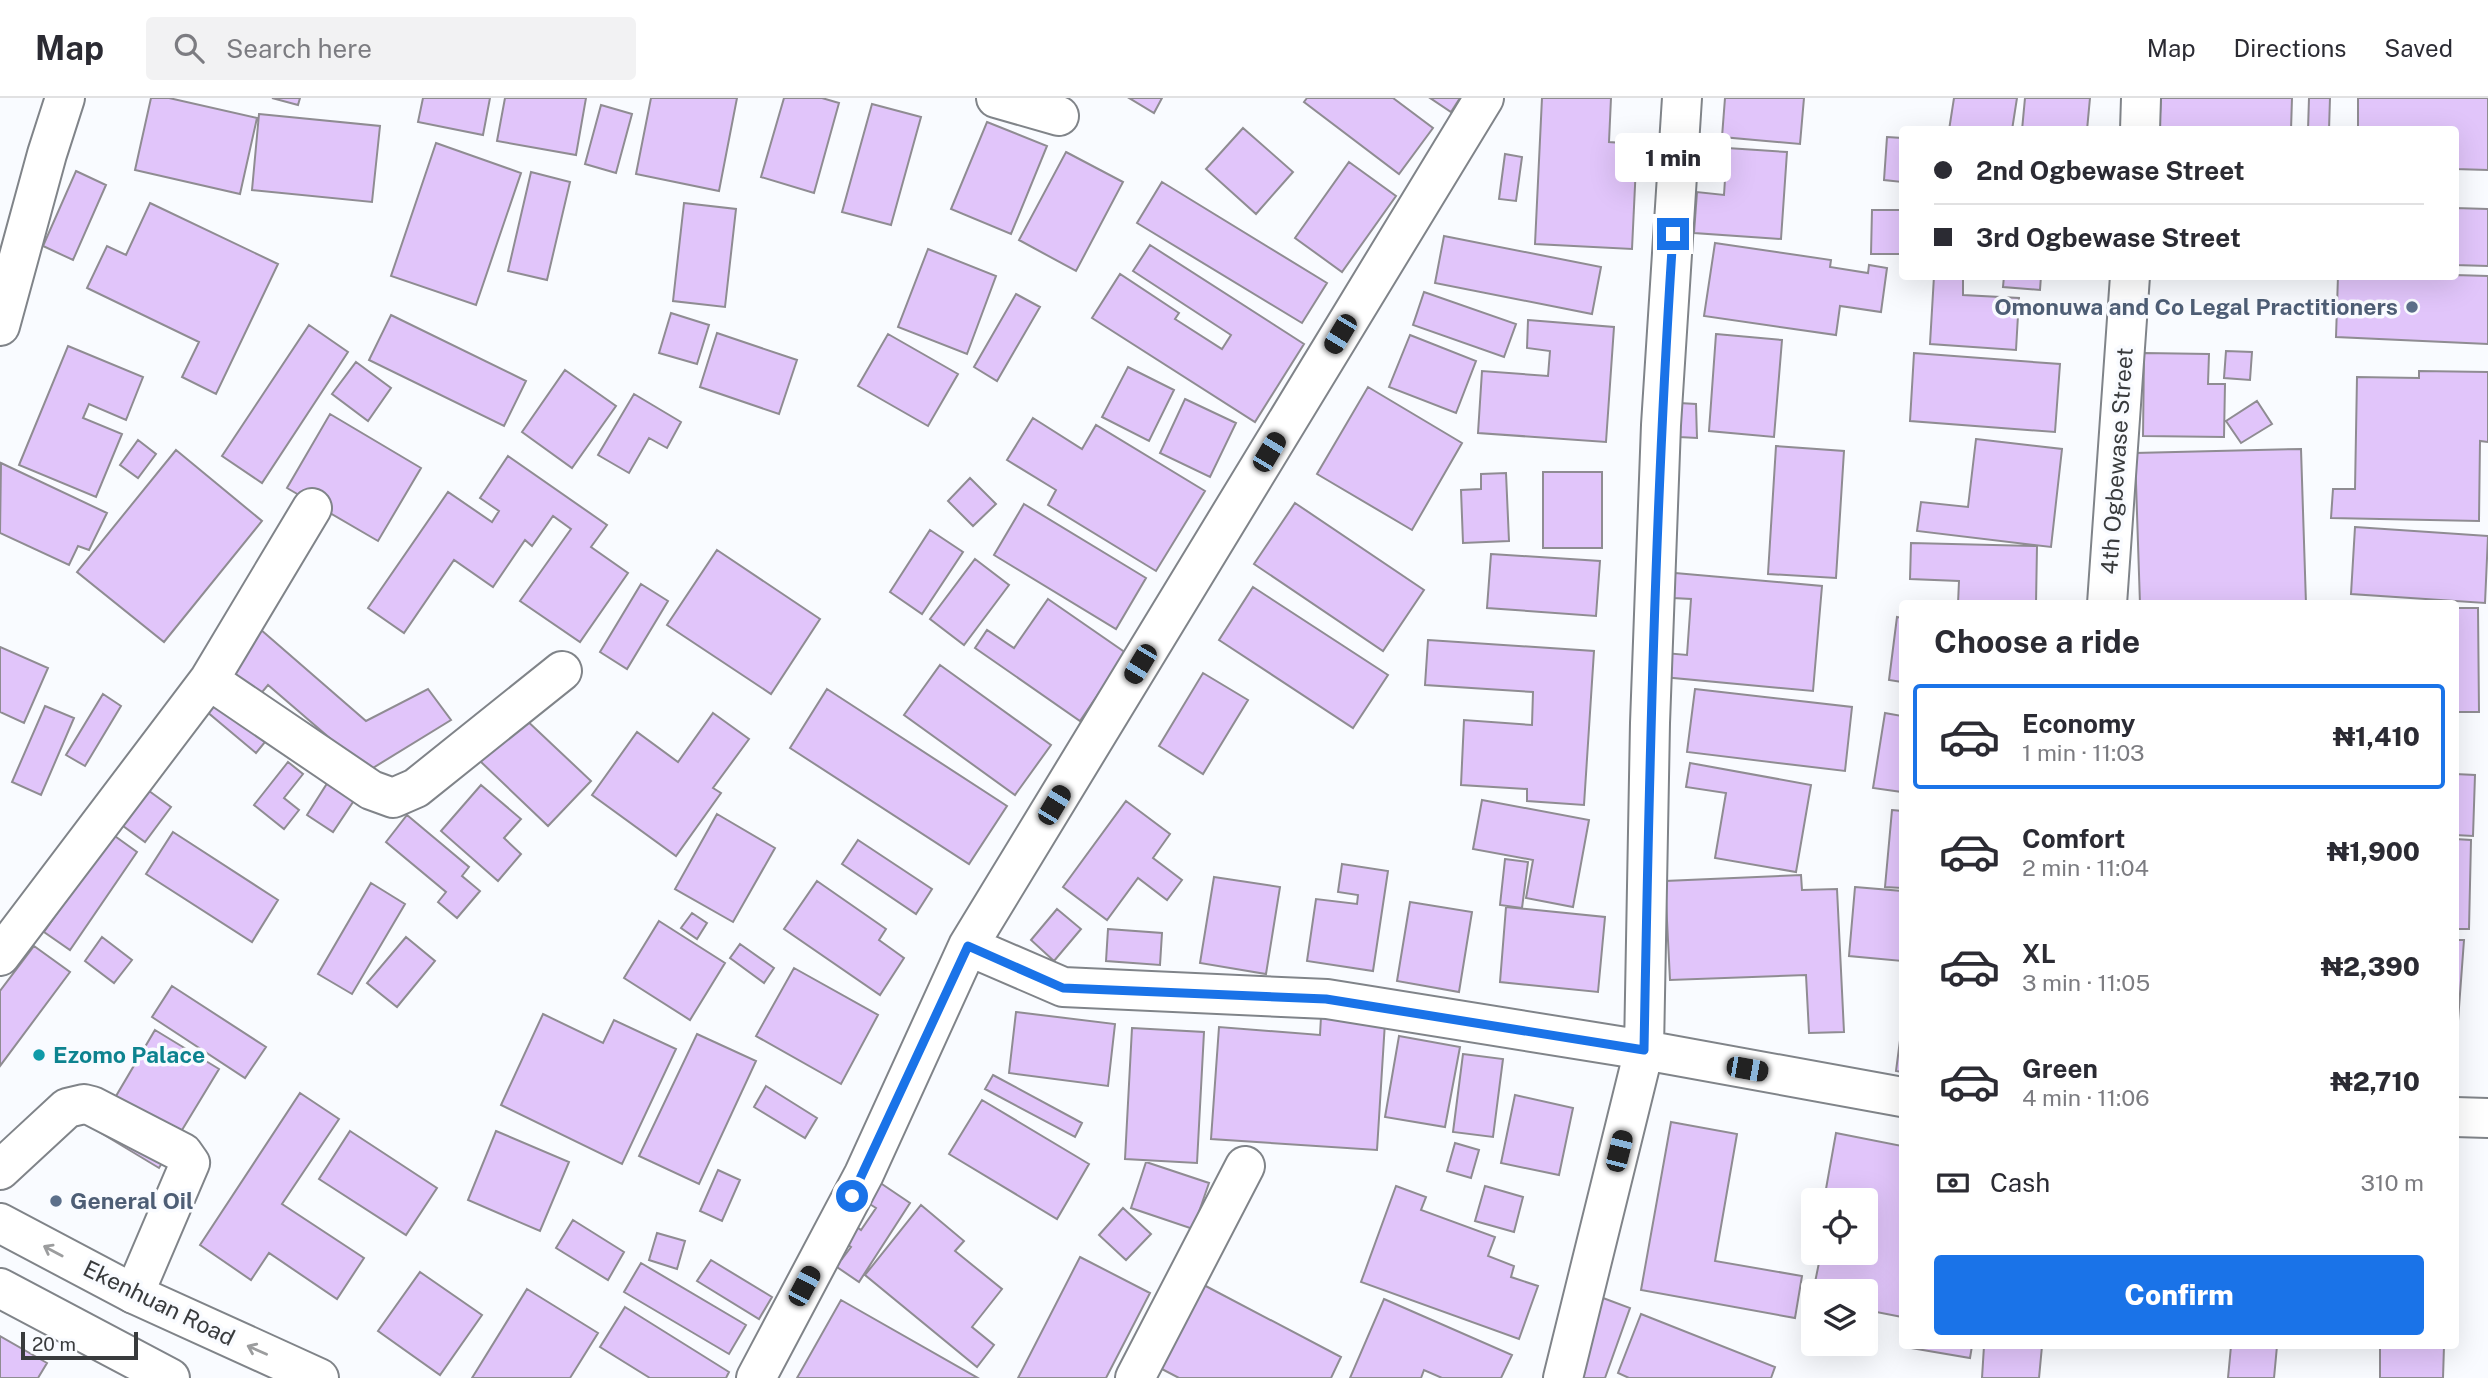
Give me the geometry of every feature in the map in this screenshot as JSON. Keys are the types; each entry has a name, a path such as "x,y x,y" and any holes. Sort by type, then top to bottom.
{"street":[{"path":"0,326 65,98"},
{"path":"996,98 1059,116"},
{"path":"756,1378 864,1174 968,946 1484,98"},
{"path":"1563,1378 1644,1050 1650,710 1661,425 1682,98"},
{"path":"2140,126 2141,98"},
{"name":"4th Ogbewase Street","path":"2107,600 2130,280"},
{"path":"0,956 209,680 312,508"},
{"path":"209,680 372,790 393,798 416,789 562,671"},
{"path":"968,946 1063,988 1326,999 1644,1050 1899,1096"},
{"path":"0,1170 67,1108 84,1104 183,1153 190,1163 134,1294"},
{"path":"2459,1117 2488,1118"},
{"path":"1135,1378 1245,1166"},
{"name":"Ekenhuan Road","path":"0,1223 134,1294 319,1378"},
{"path":"0,1288 170,1378"}],"building":[{"path":"151,98 169,98 257,118 240,194 135,170"},
{"path":"272,98 300,98 298,105"},
{"path":"423,98 490,98 483,135 418,122"},
{"path":"505,98 586,98 576,155 497,141"},
{"path":"651,98 737,98 719,191 636,174"},
{"path":"784,98 822,98 839,103 814,193 761,177"},
{"path":"1129,98 1162,98 1154,113"},
{"path":"1307,98 1393,98 1433,128 1399,174 1304,102"},
{"path":"1430,98 1460,98 1451,112"},
{"path":"1542,98 1611,98 1609,142 1637,144 1632,249 1535,244"},
{"path":"1725,98 1804,98 1800,144 1722,137"},
{"path":"1954,98 2017,98 2013,126 1950,126"},
{"path":"2025,98 2090,98 2087,126 2022,126"},
{"path":"2161,98 2292,98 2291,126 2159,126"},
{"path":"2309,98 2330,98 2329,126 2308,126"},
{"path":"2358,98 2488,98 2488,170 2459,169 2459,126 2358,126"},
{"path":"872,104 921,117 891,225 842,212"},
{"path":"601,105 632,114 616,173 585,164"},
{"path":"259,114 380,126 372,202 252,190"},
{"path":"987,122 1047,146 1011,234 951,209"},
{"path":"1243,128 1293,172 1256,214 1206,169"},
{"path":"1887,137 1899,138 1899,182 1884,180"},
{"path":"436,143 521,173 476,305 391,276"},
{"path":"1727,148 1787,152 1781,239 1694,233 1697,192 1724,195"},
{"path":"1066,152 1123,182 1076,271 1019,240"},
{"path":"1505,154 1522,157 1516,201 1499,199"},
{"path":"1349,162 1396,196 1342,272 1295,238"},
{"path":"76,171 106,185 73,260 43,246"},
{"path":"531,172 570,182 547,280 508,271"},
{"path":"1162,182 1327,283 1302,323 1137,223"},
{"path":"150,203 278,264 216,394 182,377 199,342 87,288 107,246 126,255"},
{"path":"684,203 736,209 725,307 673,301"},
{"path":"2459,208 2488,209 2488,266 2459,265"},
{"path":"1872,210 1899,210 1899,254 1871,254"},
{"path":"1444,236 1601,267 1592,314 1435,283"},
{"path":"1715,243 1831,260 1830,267 1868,273 1869,265 1887,268 1881,312 1840,306 1836,335 1704,316"},
{"path":"1150,245 1304,344 1255,422 1092,318 1120,274 1179,313 1175,319 1222,349 1231,335 1133,271"},
{"path":"928,249 996,276 967,354 898,327"},
{"name":"Omonuwa and Co Legal Practitioners","path":"2459,275 2488,276 2488,344 2336,337 2338,280 2459,280"},
{"path":"1934,280 1963,280 1963,295 2019,298 2016,350 1930,344"},
{"path":"2004,280 2041,280 2040,290 2003,287"},
{"path":"1424,292 1516,324 1504,357 1413,325"},
{"path":"1016,294 1040,307 997,381 974,367"},
{"path":"671,313 709,325 697,364 659,353"},
{"path":"391,315 526,381 504,426 369,360"},
{"path":"1528,320 1614,327 1606,442 1478,433 1482,371 1548,376 1550,351 1527,348"},
{"path":"309,325 348,352 262,483 222,456"},
{"path":"717,333 797,360 779,414 700,387"},
{"path":"888,334 958,374 928,426 858,386"},
{"path":"1716,334 1782,340 1774,437 1709,431"},
{"path":"1410,335 1476,361 1456,413 1389,387"},
{"path":"68,346 143,377 126,420 89,404 83,418 122,434 96,497 19,465"},
{"path":"2226,351 2252,352 2250,380 2224,378"},
{"path":"1914,353 2060,364 2055,432 1910,421"},
{"path":"2144,353 2209,354 2208,384 2225,384 2224,437 2143,436"},
{"path":"356,362 391,388 368,421 332,394"},
{"path":"1128,367 1174,390 1149,441 1102,417"},
{"path":"565,370 616,406 572,468 522,432"},
{"path":"2419,371 2488,372 2488,442 2480,441 2479,521 2331,518 2333,489 2355,489 2357,377 2419,378"},
{"path":"1368,387 1462,443 1412,530 1317,474"},
{"path":"634,394 681,422 667,448 649,438 629,473 598,455"},
{"path":"1185,399 1236,423 1210,477 1160,453"},
{"path":"2257,401 2272,424 2241,443 2226,421"},
{"path":"1679,403 1696,404 1697,438 1679,437"},
{"path":"330,414 421,468 378,541 287,488"},
{"path":"1033,418 1082,449 1096,425 1205,491 1156,571 1048,505 1056,490 1007,460"},
{"path":"1976,439 2062,449 2051,547 1917,531 1921,502 1968,507"},
{"path":"138,440 156,454 138,478 120,465"},
{"path":"1776,446 1844,451 1836,578 1768,574"},
{"path":"2301,449 2306,600 2140,600 2135,453"},
{"path":"176,450 262,521 164,642 77,572"},
{"path":"508,456 607,525 591,547 628,573 580,642 520,601 571,529 553,516 532,546 525,540 493,587 454,560 404,633 368,608 448,492 492,522 499,511 480,498"},
{"path":"1,463 107,513 89,550 78,546 69,565 0,533"},
{"path":"1543,472 1602,472 1602,548 1543,548"},
{"path":"1506,473 1509,541 1463,543 1461,490 1481,489 1481,474"},
{"path":"970,478 996,504 973,526 948,501"},
{"path":"1295,503 1424,590 1383,651 1254,564"},
{"path":"1024,504 1146,578 1116,629 994,555"},
{"path":"2355,527 2488,536 2485,603 2351,594"},
{"path":"930,530 963,552 922,614 890,592"},
{"path":"1911,543 2037,546 2036,600 1958,600 1959,581 1910,579"},
{"path":"717,550 820,619 771,694 667,625"},
{"path":"1491,554 1600,561 1596,616 1487,608"},
{"path":"975,559 1009,585 964,645 930,619"},
{"path":"1675,573 1822,586 1813,691 1663,677 1665,653 1687,655 1691,599 1673,598"},
{"path":"641,584 668,601 627,669 600,652"},
{"path":"1253,587 1388,675 1353,728 1219,640"},
{"path":"1048,599 1126,653 1080,721 975,648 987,630 1014,648"},
{"path":"2459,608 2478,608 2479,712 2459,712"},
{"path":"1897,617 1899,682 1889,680"},
{"path":"260,629 366,721 428,689 451,720 368,771 268,685 253,703 221,675"},
{"path":"1428,640 1594,651 1584,805 1527,801 1527,789 1461,785 1464,720 1532,725 1533,692 1425,685"},
{"path":"0,647 48,668 24,723 0,712"},
{"path":"940,665 1051,745 1015,795 904,715"},
{"path":"1203,673 1248,700 1203,774 1159,746"},
{"path":"827,689 1007,806 969,864 790,748"},
{"path":"1695,689 1852,707 1845,771 1687,752"},
{"path":"103,694 121,706 85,766 66,755"},
{"path":"220,694 270,736 256,753 206,711"},
{"path":"45,706 74,718 41,795 12,782"},
{"path":"713,713 749,739 713,788 721,793 676,856 592,795 637,732 678,762"},
{"path":"1885,713 1899,715 1899,792 1873,788"},
{"path":"522,716 591,781 548,826 480,761"},
{"path":"288,762 303,774 284,798 299,810 284,829 254,805"},
{"path":"1690,763 1811,785 1796,872 1715,858 1726,793 1686,787"},
{"path":"2459,774 2475,775 2473,836 2459,835"},
{"path":"328,782 355,799 333,832 307,815"},
{"path":"481,785 521,819 504,838 521,854 498,881 441,831"},
{"path":"145,788 171,807 145,842 119,823"},
{"path":"1482,800 1589,820 1573,907 1526,898 1533,860 1473,849"},
{"path":"1126,801 1170,834 1153,858 1182,880 1167,900 1138,878 1107,920 1063,887"},
{"path":"1892,810 1899,811 1899,888 1885,887"},
{"path":"717,814 775,848 733,922 675,889"},
{"path":"407,815 469,867 462,876 480,891 457,918 438,902 446,892 386,842"},
{"path":"173,832 278,900 252,942 146,874"},
{"path":"112,834 137,852 70,950 44,932"},
{"path":"2459,839 2471,840 2469,929 2459,929"},
{"path":"858,840 932,889 916,914 842,864"},
{"path":"1505,859 1528,862 1522,908 1500,905"},
{"path":"1342,864 1388,871 1373,971 1307,961 1316,899 1357,904 1358,895 1338,892"},
{"path":"1801,875 1802,890 1837,889 1844,1032 1809,1033 1806,975 1670,980 1665,881"},
{"path":"1214,877 1280,887 1266,974 1200,963"},
{"path":"817,881 886,929 879,940 904,958 880,995 784,929"},
{"path":"371,883 405,904 352,994 318,974"},
{"path":"1855,887 1899,891 1899,961 1849,956"},
{"path":"1410,902 1472,912 1459,992 1397,981"},
{"path":"1506,907 1605,917 1598,992 1500,982"},
{"path":"1057,909 1081,929 1054,961 1031,940"},
{"path":"692,913 707,923 697,939 681,928"},
{"path":"659,921 725,963 690,1020 624,978"},
{"path":"1108,929 1162,933 1160,965 1106,961"},
{"path":"102,937 132,960 114,983 85,961"},
{"path":"406,937 435,961 397,1007 367,983"},
{"path":"2459,940 2464,940 2459,1008"},
{"path":"740,944 774,968 764,983 730,958"},
{"path":"34,946 70,972 0,1066 0,991"},
{"path":"794,968 878,1015 841,1084 756,1036"},
{"path":"172,986 266,1047 245,1078 152,1017"},
{"path":"1016,1012 1115,1024 1108,1086 1009,1073"},
{"path":"543,1014 603,1043 614,1020 676,1049 622,1164 501,1105"},
{"path":"1321,1017 1385,1022 1377,1150 1211,1139 1219,1027 1320,1035"},
{"path":"1132,1028 1204,1032 1197,1163 1125,1159"},
{"path":"155,1030 219,1069 159,1168 96,1130"},
{"path":"697,1034 756,1061 699,1184 639,1156"},
{"path":"1399,1036 1460,1047 1445,1127 1385,1117"},
{"path":"1899,1048 1899,1072 1896,1071"},
{"path":"1463,1054 1503,1059 1493,1137 1453,1132"},
{"path":"993,1075 1082,1123 1075,1137 985,1089"},
{"path":"766,1086 817,1118 805,1138 754,1107"},
{"path":"300,1093 339,1119 282,1204 364,1258 337,1299 269,1253 251,1280 200,1245"},
{"path":"1515,1095 1573,1108 1559,1175 1501,1163"},
{"path":"982,1100 1089,1164 1057,1219 949,1154"},
{"path":"1671,1122 1737,1134 1715,1261 1802,1276 1795,1318 1641,1290"},
{"path":"350,1131 437,1188 406,1235 319,1179"},
{"path":"496,1131 569,1162 540,1231 468,1200"},
{"path":"1836,1133 1899,1145 1899,1316 1878,1312 1878,1279 1816,1279 1819,1265 1878,1265 1878,1188 1826,1188"},
{"path":"1455,1143 1479,1150 1471,1178 1447,1171"},
{"path":"1146,1162 1209,1183 1193,1229 1131,1208"},
{"path":"718,1170 740,1180 722,1221 700,1211"},
{"path":"873,1178 910,1203 859,1282 831,1263 836,1255 842,1259 851,1247 844,1242 854,1225 861,1230 876,1208 860,1198"},
{"path":"1396,1186 1426,1197 1421,1210 1495,1237 1488,1256 1514,1266 1511,1277 1538,1286 1519,1339 1361,1282"},
{"path":"1485,1186 1523,1197 1514,1232 1475,1221"},
{"path":"921,1205 964,1241 955,1251 1002,1289 972,1327 994,1345 977,1367 865,1275"},
{"path":"1123,1208 1151,1234 1126,1260 1099,1235"},
{"path":"573,1220 624,1252 608,1280 556,1248"},
{"path":"657,1233 685,1241 677,1269 649,1260"},
{"path":"1080,1257 1150,1293 1106,1378 1018,1378"},
{"path":"711,1260 772,1297 759,1319 697,1281"},
{"path":"641,1263 746,1325 729,1354 624,1292"},
{"path":"420,1272 482,1315 440,1375 378,1331"},
{"path":"1200,1283 1341,1357 1331,1378 1179,1378 1158,1367"},
{"path":"527,1289 598,1333 570,1378 472,1378"},
{"path":"1603,1298 1630,1308 1605,1378 1575,1378"},
{"path":"1384,1299 1512,1355 1501,1378 1442,1378 1424,1370 1421,1378 1350,1378"},
{"path":"841,1300 978,1378 797,1378"},
{"path":"625,1307 729,1372 726,1378 650,1378 600,1347"},
{"path":"1641,1314 1775,1367 1771,1378 1629,1378 1618,1373"},
{"path":"0,1336 47,1363 38,1378 0,1378"},
{"path":"1917,1349 1972,1349 1970,1358"},
{"path":"1984,1349 2042,1349 2039,1378 1982,1378"},
{"path":"2231,1349 2277,1349 2274,1378 2228,1378"},
{"path":"2380,1349 2444,1349 2443,1378 2380,1378"}],"place":[{"name":"Omonuwa and Co Legal Practitioners","path":"2412,307"},
{"name":"Ezomo Palace","path":"39,1055"},
{"name":"General Oil","path":"56,1201"}],"route":[{"path":"852,1196 968,946 1063,988 1326,999 1644,1050 1651,696 1661,425 1673,234"}]}
